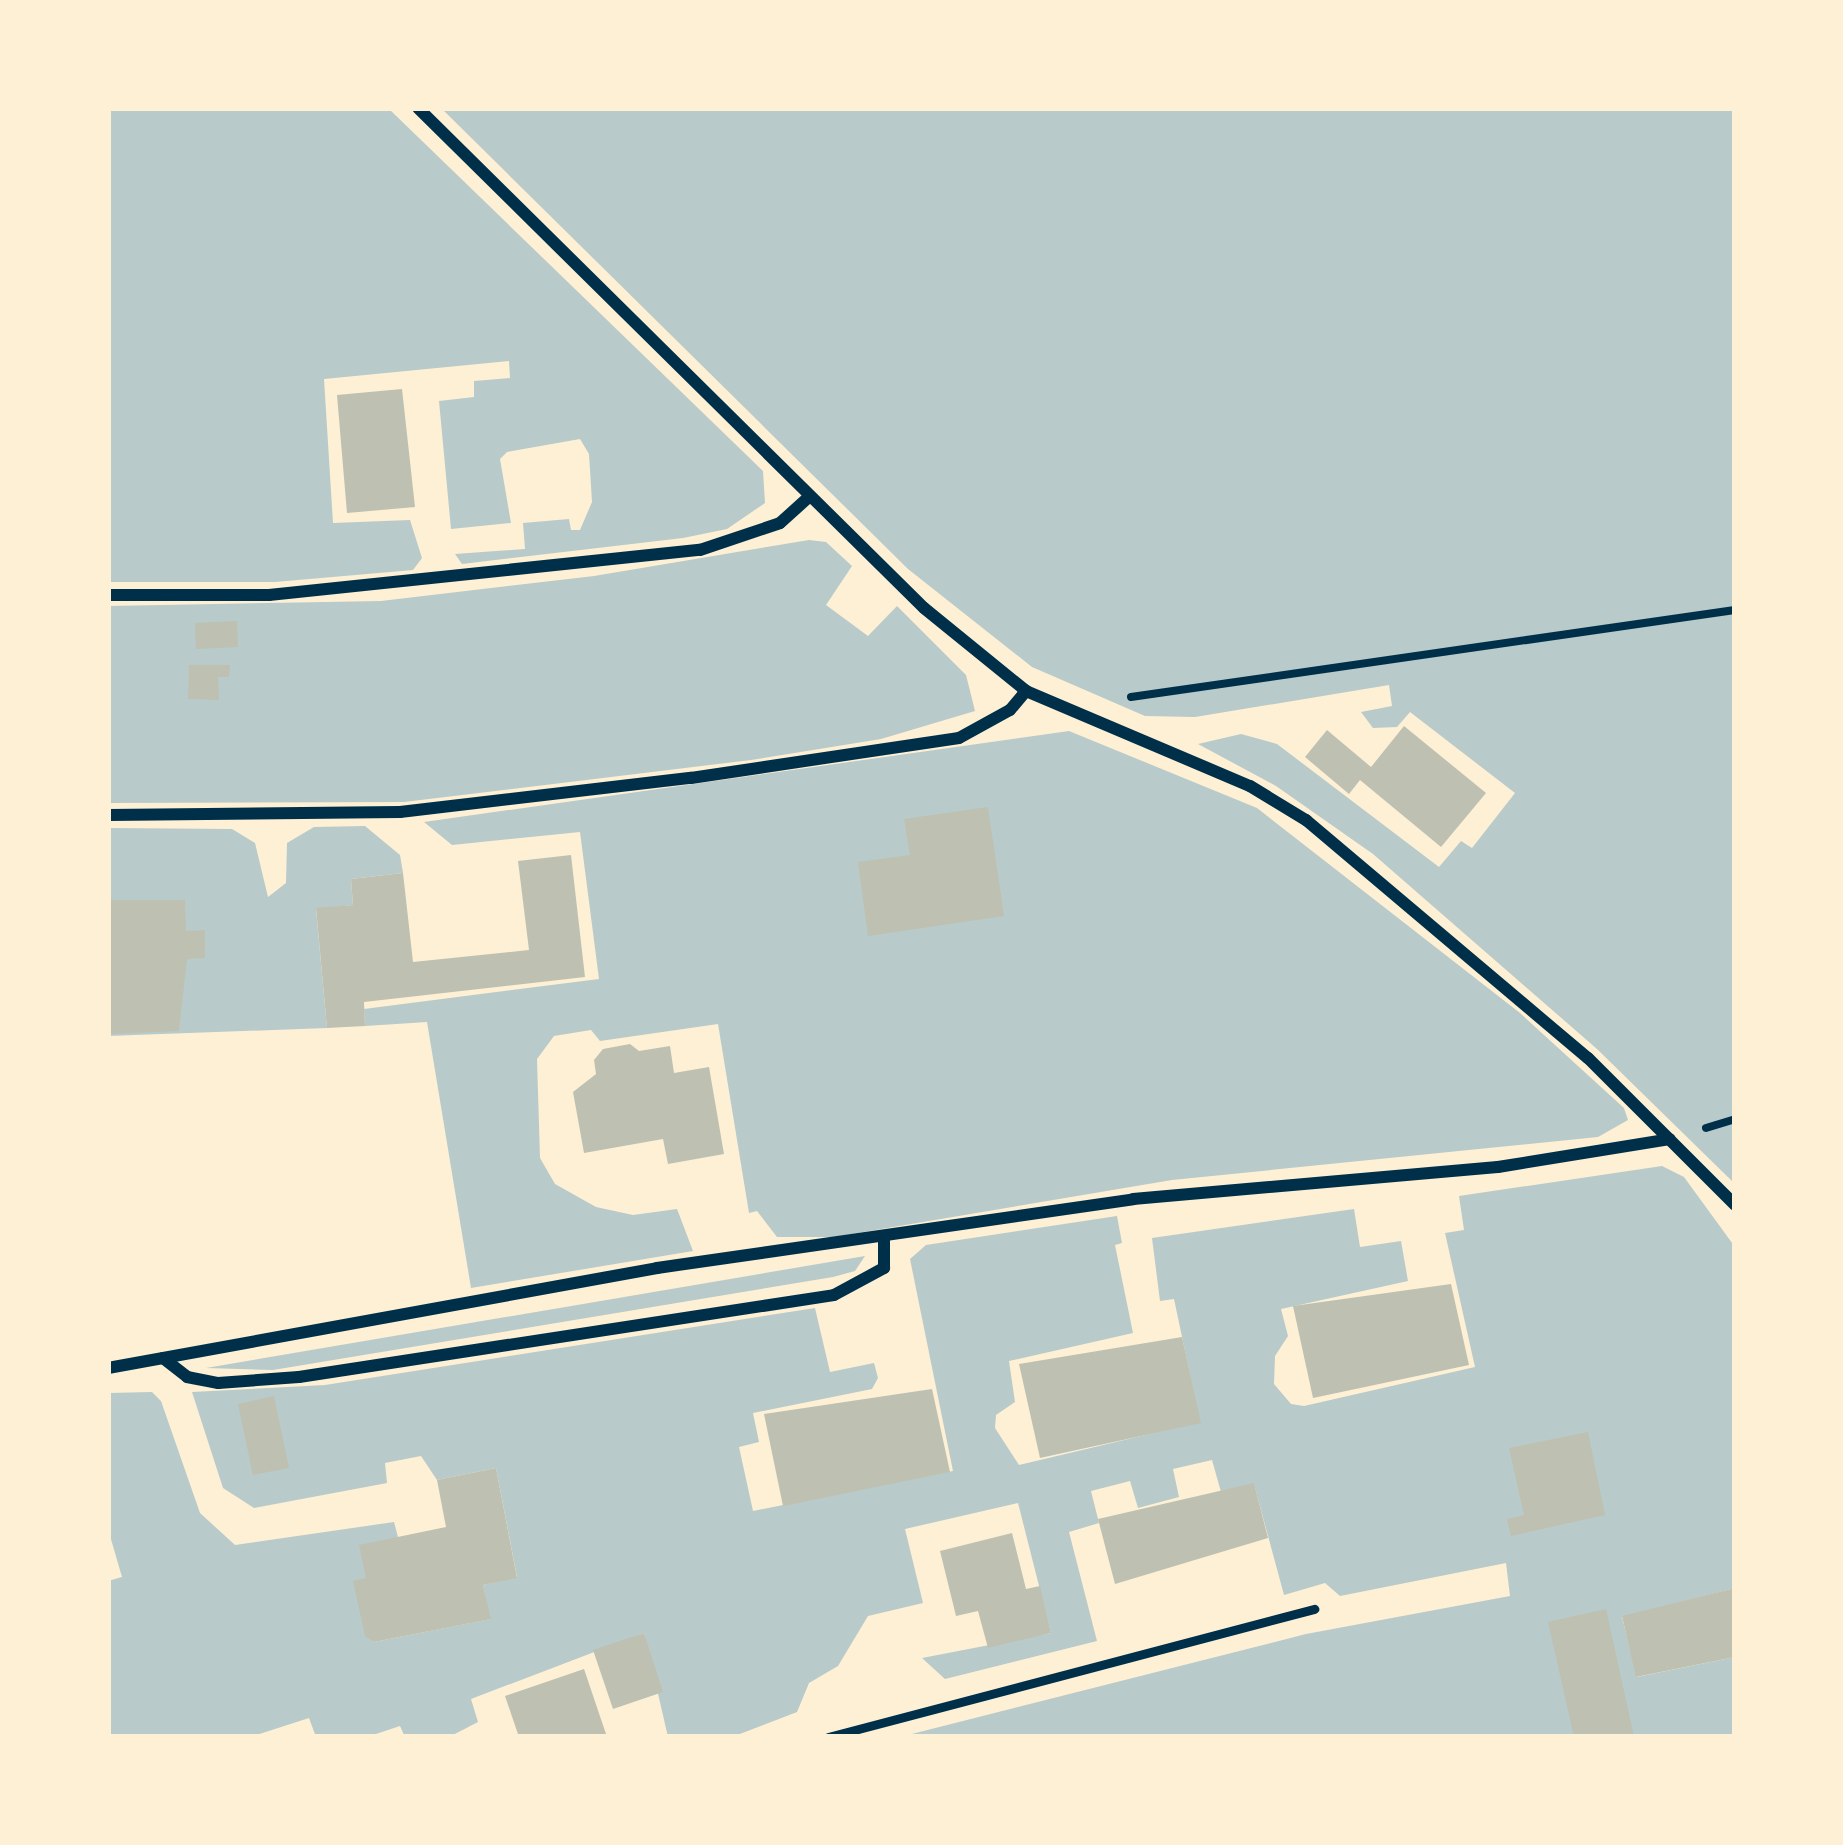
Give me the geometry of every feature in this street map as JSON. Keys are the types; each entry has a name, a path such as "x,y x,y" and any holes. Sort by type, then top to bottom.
{"street":[{"path":"418,108 650,330 808,498 1026,691 1250,785 1306,820 1588,1058 1735,1204"},
{"path":"108,596 312,592 700,550 780,523 808,498"},
{"path":"108,815 400,812 691,778 959,738 1010,710 1026,691"},
{"path":"108,1368 657,1268 884,1240 1133,1199 1498,1167 1670,1139"},
{"path":"164,1358 187,1377 218,1382 299,1377 834,1295 884,1268 884,1240"}],"lane":[{"path":"828,1737 1314,1610"}],"path":[{"path":"1064,706 1735,610"}],"shaded area":[{"path":"108,108 388,108 763,471 765,503 727,529 683,538 462,564 455,554 525,549 523,523 569,519 571,530 580,530 592,502 589,454 580,439 507,452 500,459 511,523 451,529 439,401 474,397 474,381 510,378 509,361 324,379 333,523 410,520 422,558 413,570 275,582 108,582"},
{"path":"441,108 1735,108 1735,1184 1597,1049 1373,854 1276,786 1198,744 1241,734 1277,744 1439,867 1461,841 1472,848 1515,793 1410,712 1397,727 1373,728 1361,712 1392,706 1389,685 1195,717 1145,716 1032,667 908,569"},
{"path":"809,540 826,542 852,566 826,605 868,636 897,606 966,675 975,711 881,739 751,760 404,802 108,803 108,606 381,601 594,576"},
{"path":"1069,731 1257,808 1520,1013 1624,1108 1628,1120 1598,1137 1172,1180 834,1237 777,1237 757,1211 749,1213 718,1024 600,1041 591,1030 554,1036 537,1059 540,1158 555,1184 596,1207 633,1215 677,1209 693,1251 471,1288 427,1022 365,1026 364,1009 599,979 580,832 452,845 424,822"},
{"path":"365,826 400,855 403,873 351,879 353,905 316,909 327,1028 108,1036 108,828 232,829 255,843 268,897 286,883 287,843 314,827"},
{"path":"1662,1166 1684,1177 1735,1247 1735,1588 1622,1617 1637,1677 1735,1657 1735,1737 900,1737 1306,1634 1510,1596 1506,1563 1340,1596 1325,1583 1284,1595 1254,1484 1221,1492 1212,1460 1173,1469 1179,1497 1138,1508 1130,1481 1091,1491 1099,1523 1069,1532 1097,1641 945,1679 922,1658 1051,1633 1018,1503 905,1529 923,1603 868,1616 838,1666 809,1683 797,1712 732,1737 668,1737 644,1633 471,1699 478,1722 449,1737 405,1737 400,1726 367,1737 316,1737 309,1718 250,1737 108,1737 108,1581 122,1577 108,1529 108,1393 152,1392 161,1401 200,1513 235,1545 394,1522 398,1537 366,1578 365,1635 374,1642 490,1619 483,1585 517,1577 496,1468 437,1480 421,1456 385,1463 387,1483 254,1508 223,1488 192,1392 325,1385 815,1308 830,1372 874,1363 878,1378 872,1389 753,1413 759,1442 739,1447 753,1511 953,1471 910,1259 926,1245 1117,1216 1122,1243 1115,1245 1133,1333 1009,1361 1015,1402 996,1415 995,1428 1019,1465 1200,1422 1174,1299 1160,1301 1152,1238 1354,1209 1360,1247 1401,1241 1408,1281 1281,1309 1288,1336 1275,1356 1274,1384 1291,1404 1304,1406 1475,1367 1445,1233 1464,1230 1459,1196"},
{"path":"865,1256 855,1271 833,1277 273,1370 206,1368"}],"building":[{"path":"402,389 415,507 347,513 337,395"},
{"path":"237,621 238,647 196,649 195,623"},
{"path":"189,665 230,665 229,677 218,677 219,700 188,699"},
{"path":"1404,726 1486,793 1441,847 1360,780 1349,794 1305,757 1327,730 1371,767"},
{"path":"988,807 1004,916 868,936 858,862 910,855 904,819"},
{"path":"571,855 585,977 364,1002 365,1026 327,1028 316,908 353,905 351,879 403,873 413,962 529,950 518,861"},
{"path":"108,900 185,900 186,931 205,930 205,958 187,959 179,1031 109,1034"},
{"path":"630,1044 639,1051 670,1046 674,1073 709,1067 724,1154 668,1164 663,1139 584,1153 573,1092 596,1074 594,1060 603,1049"},
{"path":"1451,1284 1469,1365 1313,1398 1293,1306"},
{"path":"1182,1337 1201,1423 1040,1458 1019,1364"},
{"path":"932,1389 950,1472 783,1506 764,1414"},
{"path":"274,1396 289,1468 253,1475 238,1404"},
{"path":"1588,1432 1605,1515 1511,1536 1507,1519 1524,1515 1509,1448"},
{"path":"496,1468 517,1578 483,1585 491,1619 374,1642 365,1636 353,1581 366,1578 359,1545 446,1527 437,1480"},
{"path":"1254,1483 1268,1538 1115,1584 1098,1519"},
{"path":"1012,1533 1026,1589 1040,1586 1051,1633 988,1648 978,1611 956,1616 940,1551"},
{"path":"1735,1588 1735,1657 1636,1677 1622,1616"},
{"path":"1606,1609 1634,1737 1574,1737 1548,1622"},
{"path":"644,1633 663,1692 613,1709 593,1650"},
{"path":"584,1669 606,1734 519,1737 505,1696"}]}
